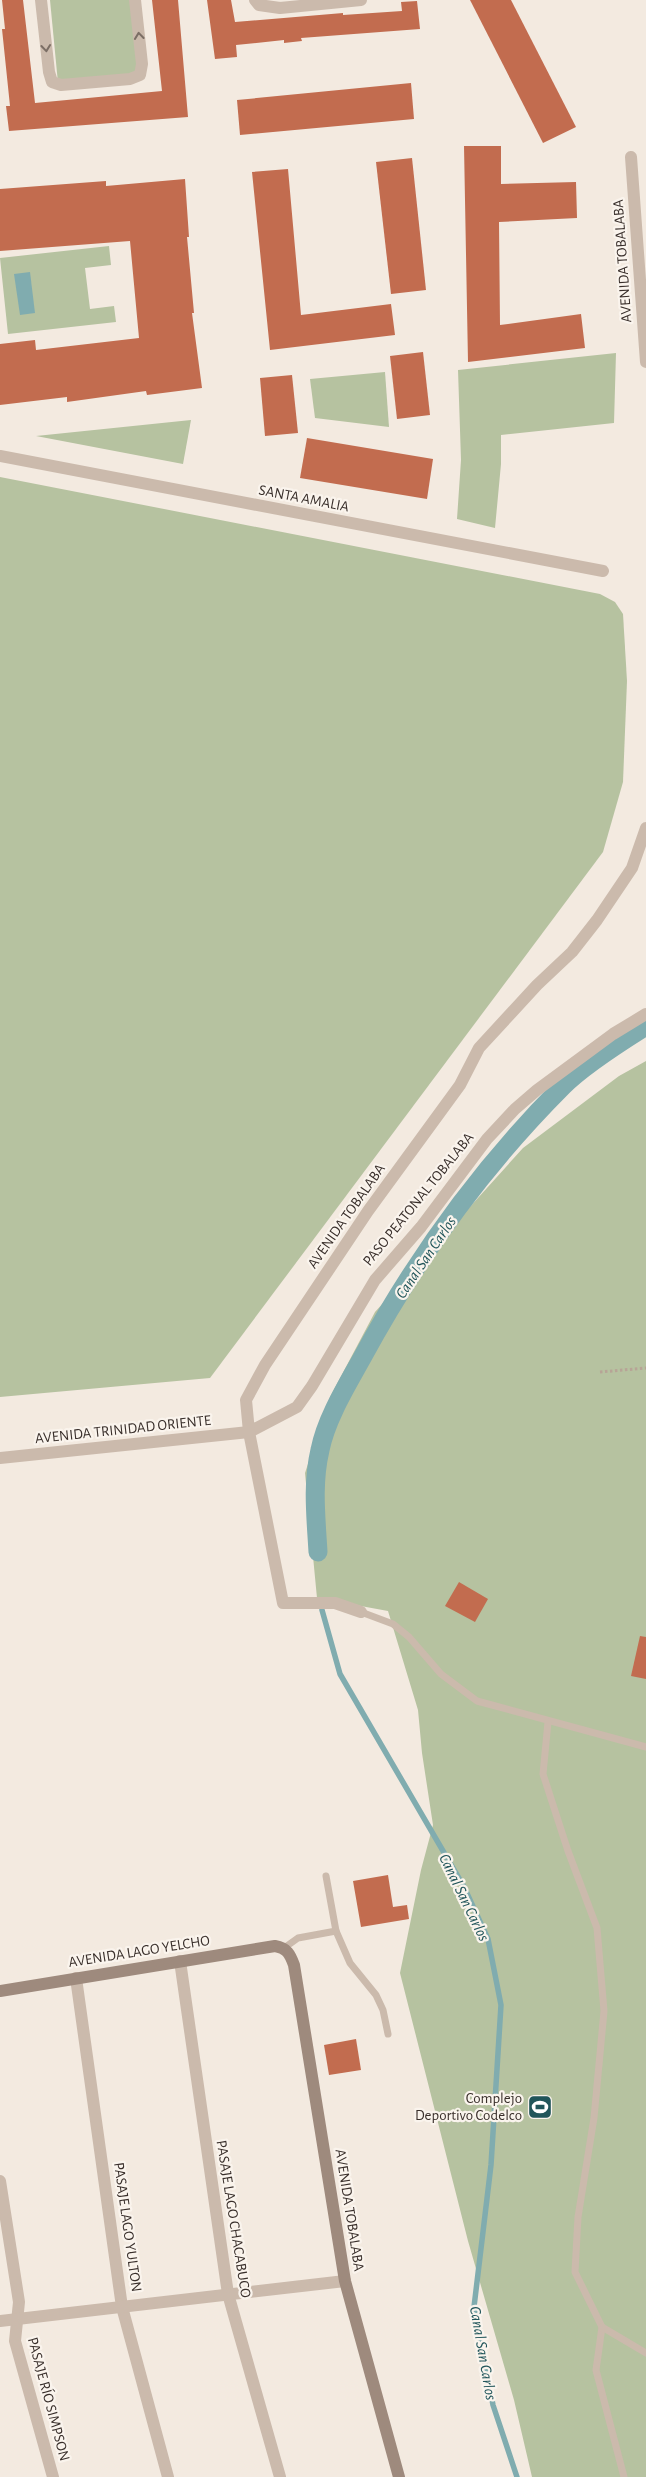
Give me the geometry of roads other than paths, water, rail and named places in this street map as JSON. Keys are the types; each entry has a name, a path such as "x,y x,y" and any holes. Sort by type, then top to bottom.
{"street":[{"path":"41,0 49,72 52,82 61,85 130,79 140,75 142,64 135,0"},
{"path":"255,0 259,5 280,8 361,0"},
{"name":"AVENIDA TOBALABA","path":"631,157 646,362"},
{"name":"SANTA AMALIA","path":"0,456 603,571"},
{"name":"AVENIDA TOBALABA","path":"361,1612 335,1603 283,1603 249,1432 246,1400 265,1365 368,1211 460,1085 479,1048 537,985 572,952 597,920 632,868 646,828"},
{"name":"PASO PEATONAL TOBALABA","path":"249,1432 297,1407 312,1386 375,1280 421,1227 487,1139 515,1109 613,1034 646,1014"},
{"name":"AVENIDA TRINIDAD ORIENTE","path":"0,1458 249,1432"},
{"name":"AVENIDA LAGO YELCHO","path":"0,1991 275,1946 284,1948"},
{"name":"AVENIDA TOBALABA","path":"284,1948 290,1954 294,1965 345,2280 399,2477"},
{"name":"PASAJE LAGO CHACABUCO","path":"180,1961 228,2294 280,2477"},
{"name":"PASAJE LAGO YULTON","path":"76,1978 122,2307 168,2477"},
{"name":"PASAJE RÍO SIMPSON","path":"0,2181 18,2295 15,2335 17,2347 53,2477"},
{"path":"0,2321 345,2280"}],"lane":[{"path":"361,1612 393,1624 403,1632 440,1674 477,1701 548,1722 646,1747"},
{"path":"548,1722 543,1774 568,1851 597,1928 604,2011 594,2118 578,2217 575,2272 602,2328 646,2354"},
{"path":"326,1876 336,1931 350,1963 376,1995 383,2010 388,2034"},
{"path":"284,1948 298,1938 336,1931"},
{"path":"602,2328 596,2370 624,2477"}],"water":[{"path":"30,272 35,313 20,315 14,274"}],"waterway":[{"name":"Canal San Carlos","path":"318,1552 315,1488 323,1438 332,1414 344,1391 405,1285 453,1215 534,1116 581,1070 646,1026"},
{"name":"Canal San Carlos","path":"322,1610 340,1674 464,1887 488,1939 501,2005 491,2165 474,2307 493,2405 517,2477"}],"place":[{"name":"Complejo Deportivo Codelco","path":"540,2107"}]}
